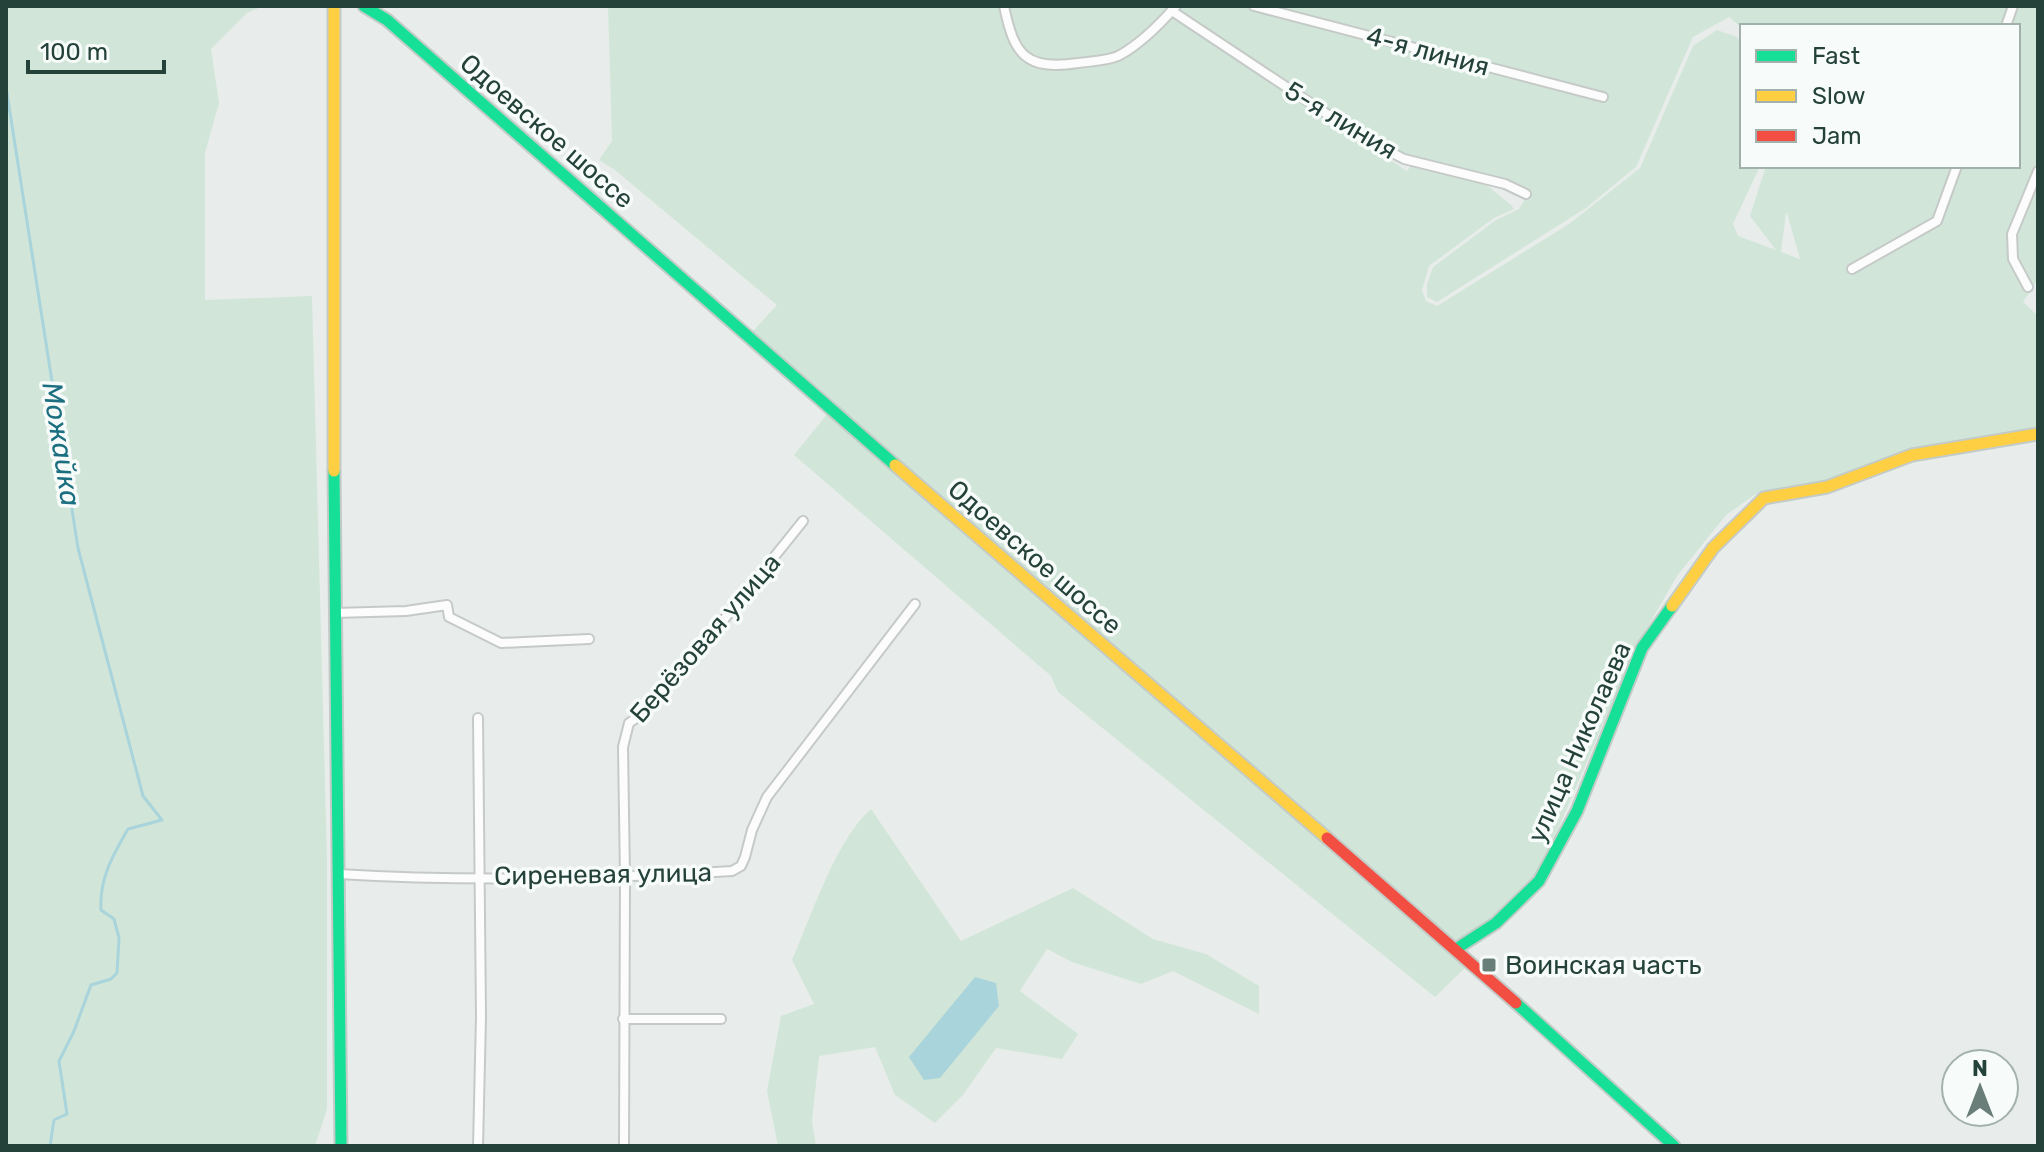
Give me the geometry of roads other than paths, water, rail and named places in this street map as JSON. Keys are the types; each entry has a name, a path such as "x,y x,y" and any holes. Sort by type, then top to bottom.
{"main road":[{"path":"334,6 334,613 341,1146"},
{"name":"Одоевское шоссе","path":"364,6 387,20 1062,611 1456,949 1674,1146"},
{"name":"улица Николаева","path":"1456,949 1517,905 1539,881 1577,811 1642,648 1713,548 1764,498 1827,487 1912,455 2038,434"}],"street":[{"path":"1004,6 1015,45 1039,65 1051,67 1118,56 1174,8"},
{"name":"4-я линия","path":"1254,6 1603,97"},
{"name":"5-я линия","path":"1174,8 1360,136 1404,159 1505,184 1526,194"},
{"path":"1852,269 1937,221 1956,168"},
{"path":"2028,287 2013,259 2012,234 2038,171"},
{"name":"Берёзовая улица","path":"624,1146 623,747 629,723 641,715 689,663 803,521"},
{"name":"Сиреневая улица","path":"338,874 625,877 732,871 741,866 752,830 767,797 915,604"},
{"path":"334,613 406,611 447,605 449,617 501,643 589,639"},
{"path":"478,718 478,1146"},
{"path":"623,1019 721,1019"}],"water":[{"path":"975,977 996,983 999,1006 940,1078 924,1080 909,1057"}],"waterway":[{"name":"Можайка","path":"6,87 78,548 143,796 162,820 128,829 108,868 102,888 101,910 114,919 119,938 117,973 111,979 91,985 59,1061 67,1114 54,1120 50,1146"}],"place":[{"name":"Воинская часть","path":"1489,965"}]}
